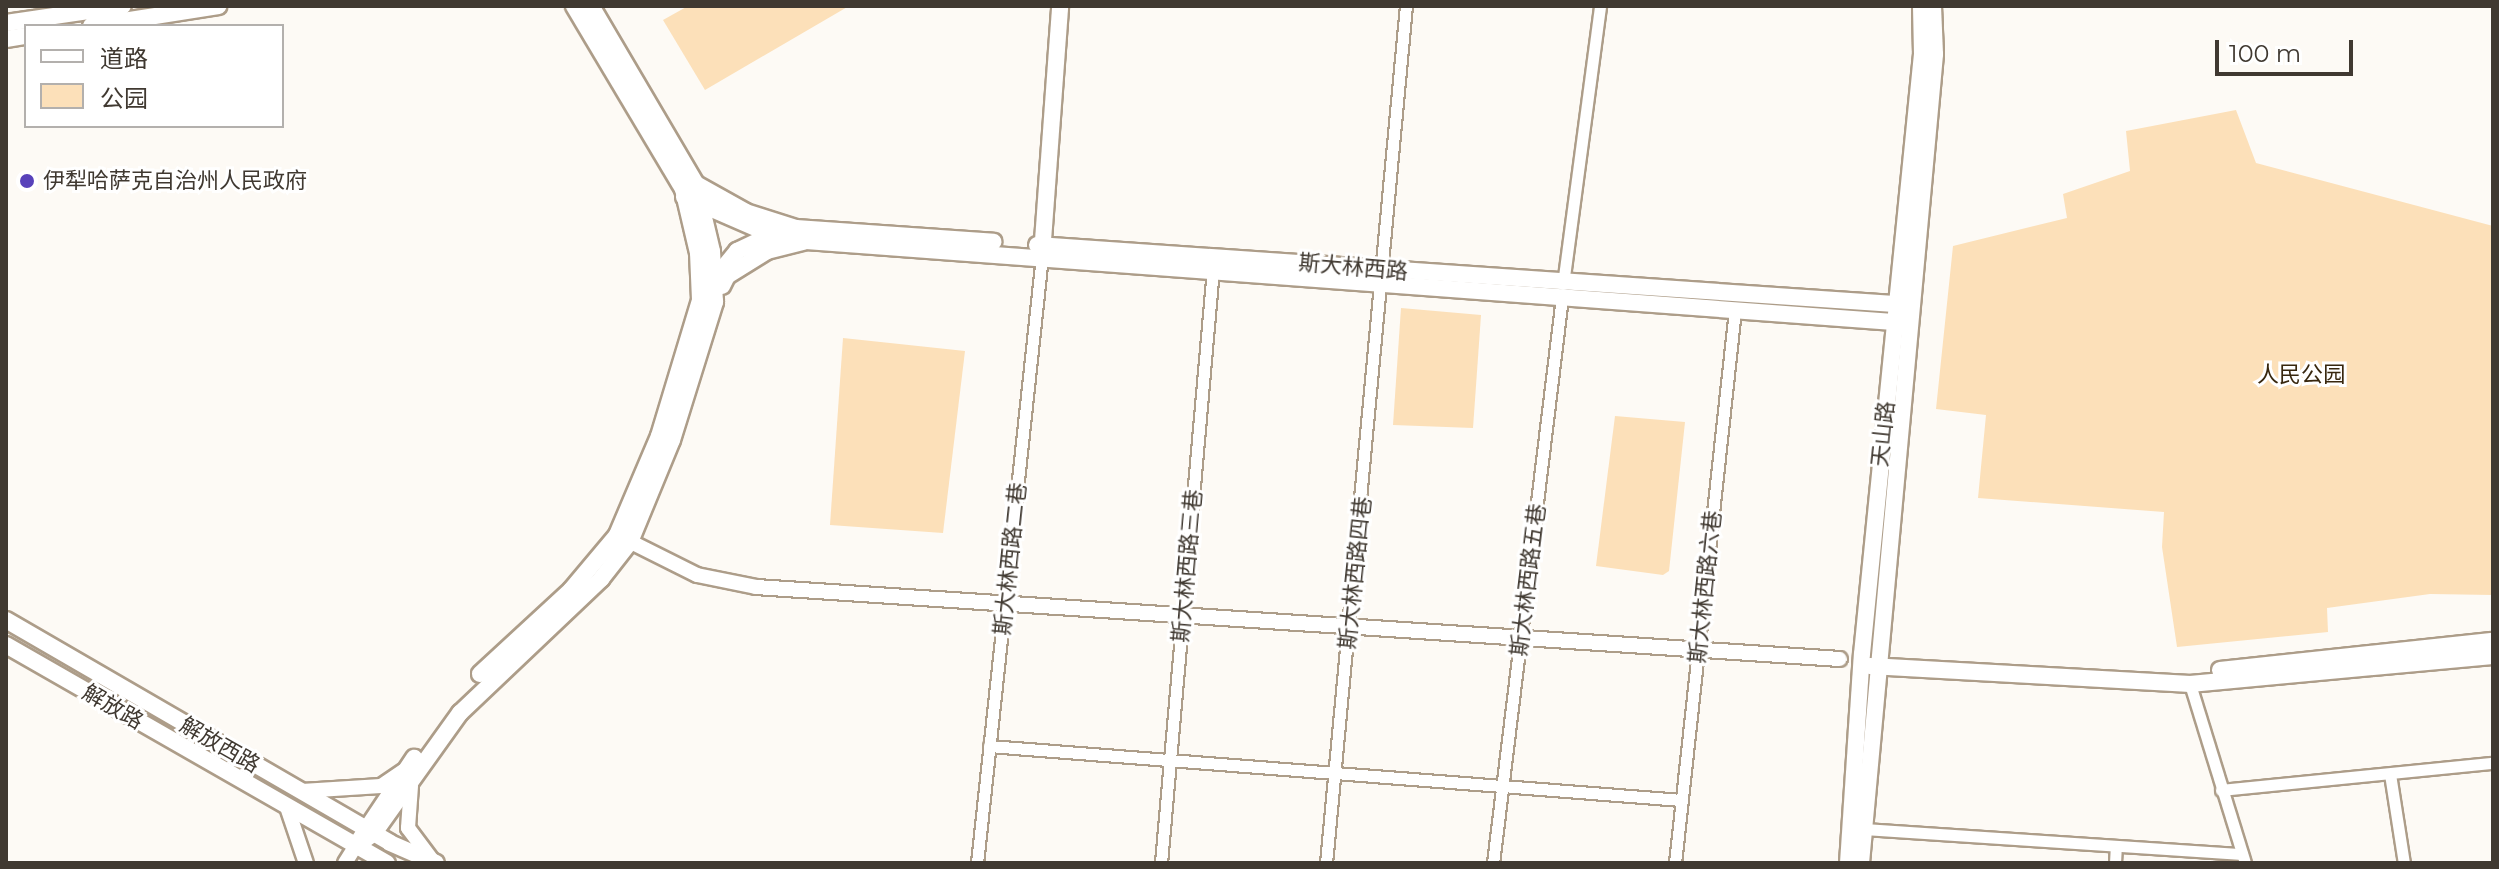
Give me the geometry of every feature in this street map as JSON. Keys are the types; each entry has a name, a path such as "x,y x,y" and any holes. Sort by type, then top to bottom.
{"main road":[{"path":"6,23 123,6"},
{"path":"104,24 218,6"},
{"path":"574,6 692,199 713,280"},
{"path":"591,6 696,184 746,212 801,235"},
{"path":"1042,250 1060,6"},
{"name":"天山路","path":"1903,304 1921,6"},
{"name":"天山路","path":"1848,863 1901,322 1935,54 1933,6"},
{"path":"696,184 692,199 708,301"},
{"path":"692,199 773,233 801,235"},
{"path":"355,847 411,771 451,706 624,539 713,280 737,251 773,233"},
{"path":"708,301 727,276 767,251 801,235"},
{"name":"斯大林西路","path":"801,235 1563,290 1903,304"},
{"name":"斯大林西路","path":"1042,250 1213,269 1384,277"},
{"name":"斯大林西路","path":"1563,290 1735,310 1901,322"},
{"name":"解放西路","path":"6,620 297,790 435,863"},
{"path":"1870,661 2184,674 2493,641"},
{"name":"解放路","path":"6,645 387,863"},
{"path":"1870,661 2190,684 2493,656"},
{"name":"天山路","path":"1861,863 1870,661"}],"street":[{"name":"斯大林西路四巷","path":"1326,863 1384,277 1406,6"},
{"name":"斯大林西路五巷","path":"1493,863 1600,6"},
{"name":"斯大林西路二巷","path":"977,863 1042,250"},
{"name":"斯大林西路三巷","path":"1161,863 1213,269"},
{"name":"斯大林西路六巷","path":"1675,863 1735,310"},
{"path":"624,539 726,583 1870,661"},
{"path":"1864,829 2243,858 2190,684"},
{"path":"989,746 1334,769 1682,800"},
{"path":"2221,790 2493,763"},
{"path":"297,790 381,786 411,771"},
{"path":"411,771 406,801 408,828 435,863"},
{"path":"2390,774 2404,863"},
{"path":"287,807 306,863"},
{"path":"2115,863 2116,846"},
{"path":"345,863 355,847"}],"green space":[{"path":"688,6 849,6 705,90 663,20"},
{"name":"人民公园","path":"2236,110 2256,163 2493,226 2493,595 2430,594 2327,608 2328,632 2177,647 2162,547 2164,512 1978,498 1986,415 1936,409 1953,246 2067,218 2063,194 2130,171 2126,131"},
{"path":"1401,308 1481,315 1473,428 1393,425"},
{"path":"843,338 965,351 943,533 830,525"},
{"path":"1615,416 1685,422 1669,571 1663,575 1596,566"}],"place":[{"name":"伊犁哈萨克自治州人民政府","path":"27,181"}]}
